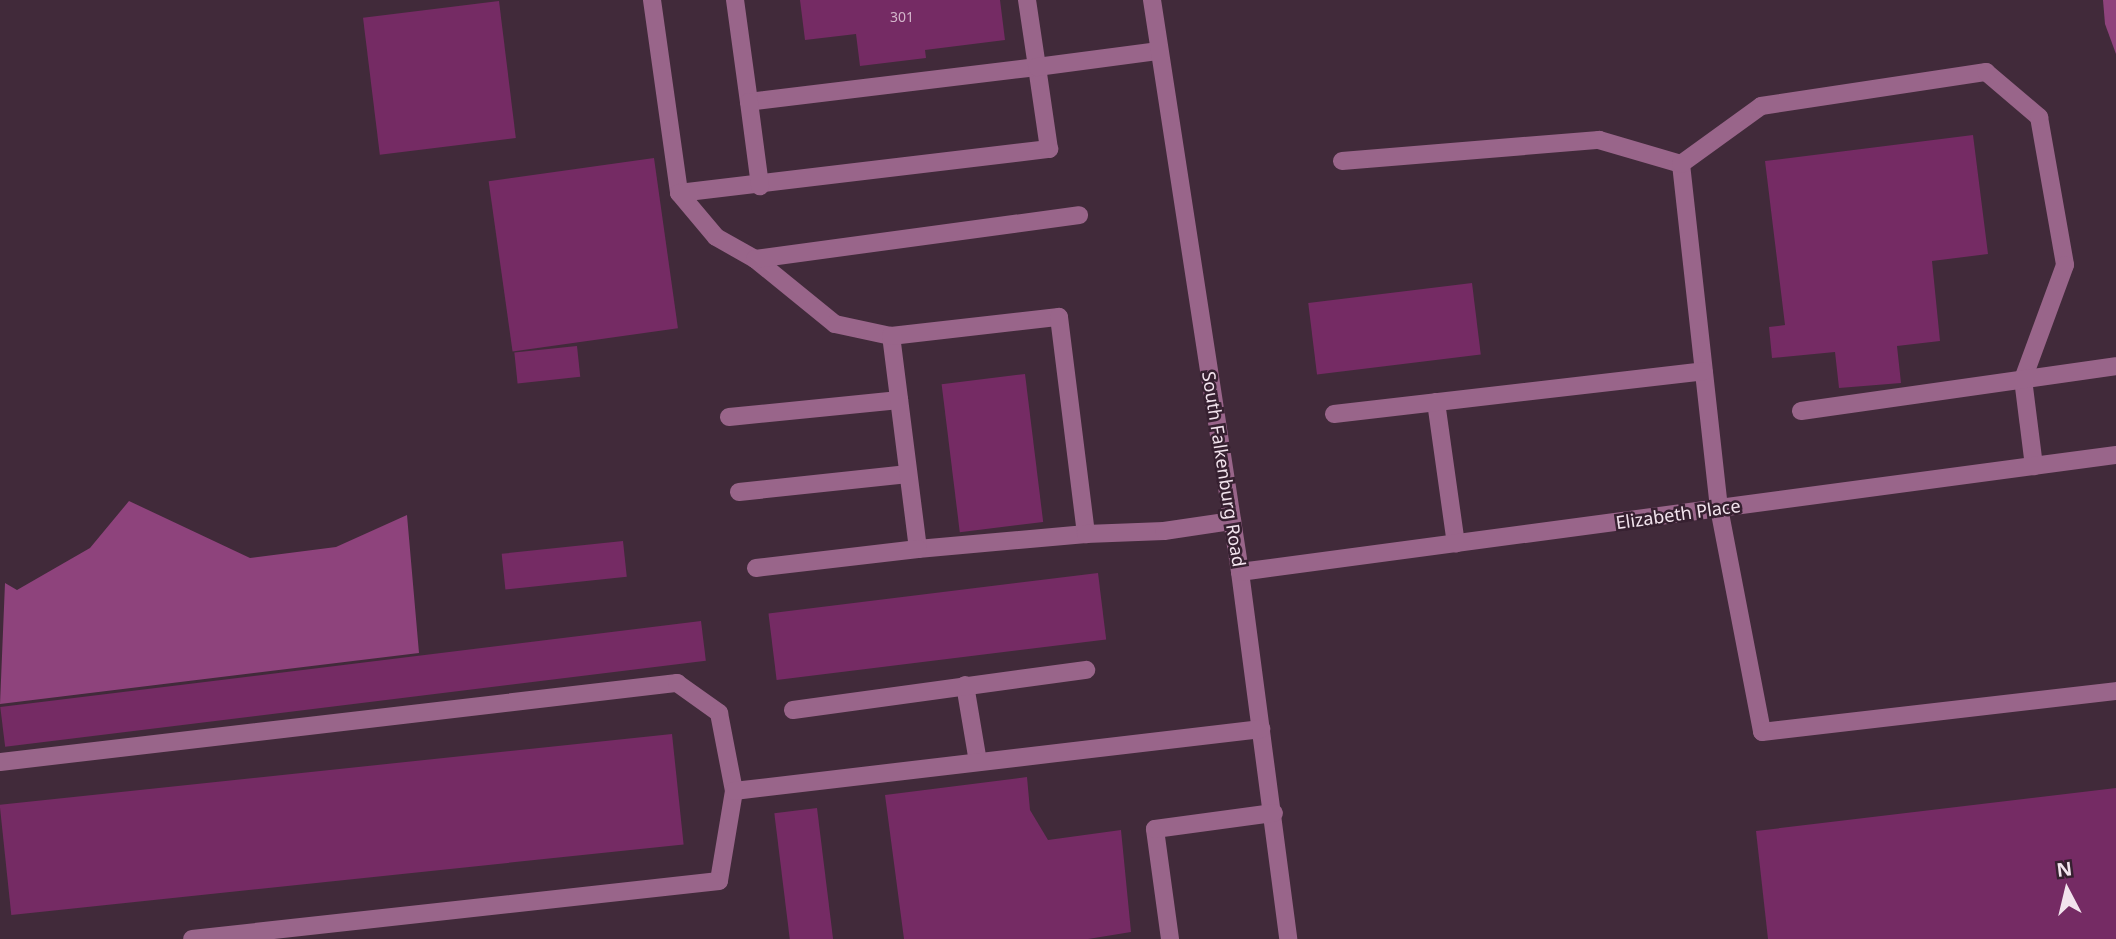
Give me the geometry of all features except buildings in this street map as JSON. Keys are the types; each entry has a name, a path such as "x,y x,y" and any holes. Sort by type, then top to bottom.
{"street":[{"path":"652,0 679,193 716,237 755,259 835,324 891,336 1059,317 1086,534"},
{"path":"735,0 760,186"},
{"path":"679,193 760,186 1049,149 1027,0"},
{"name":"South Falkenburg Road","path":"1152,0 1240,572 1274,813 1288,939"},
{"path":"749,102 1159,51"},
{"path":"1681,164 1760,106 1986,72 2039,117 2065,265 2023,379 2034,466"},
{"path":"1342,162 1599,140 1681,164"},
{"path":"1681,164 1719,508 1762,732 2116,691"},
{"path":"755,259 1079,215"},
{"path":"891,336 918,549"},
{"path":"1801,411 2116,366"},
{"path":"1335,414 1704,371"},
{"path":"729,417 899,400"},
{"path":"1436,402 1456,544"},
{"name":"Elizabeth Place","path":"1240,572 2116,455"},
{"path":"739,492 908,474"},
{"path":"756,568 918,549 1086,534 1164,531 1232,521"},
{"path":"793,710 1086,670"},
{"path":"0,762 677,683 719,713 734,791 719,881 192,939"},
{"path":"965,685 978,761"},
{"path":"734,791 1261,729"},
{"path":"1170,939 1155,829 1274,813"}],"shaded area":[{"path":"2103,0 2116,0 2116,54 2105,24"},
{"path":"129,501 250,558 336,547 407,515 419,653 0,704 5,583 17,590 90,548"}]}
